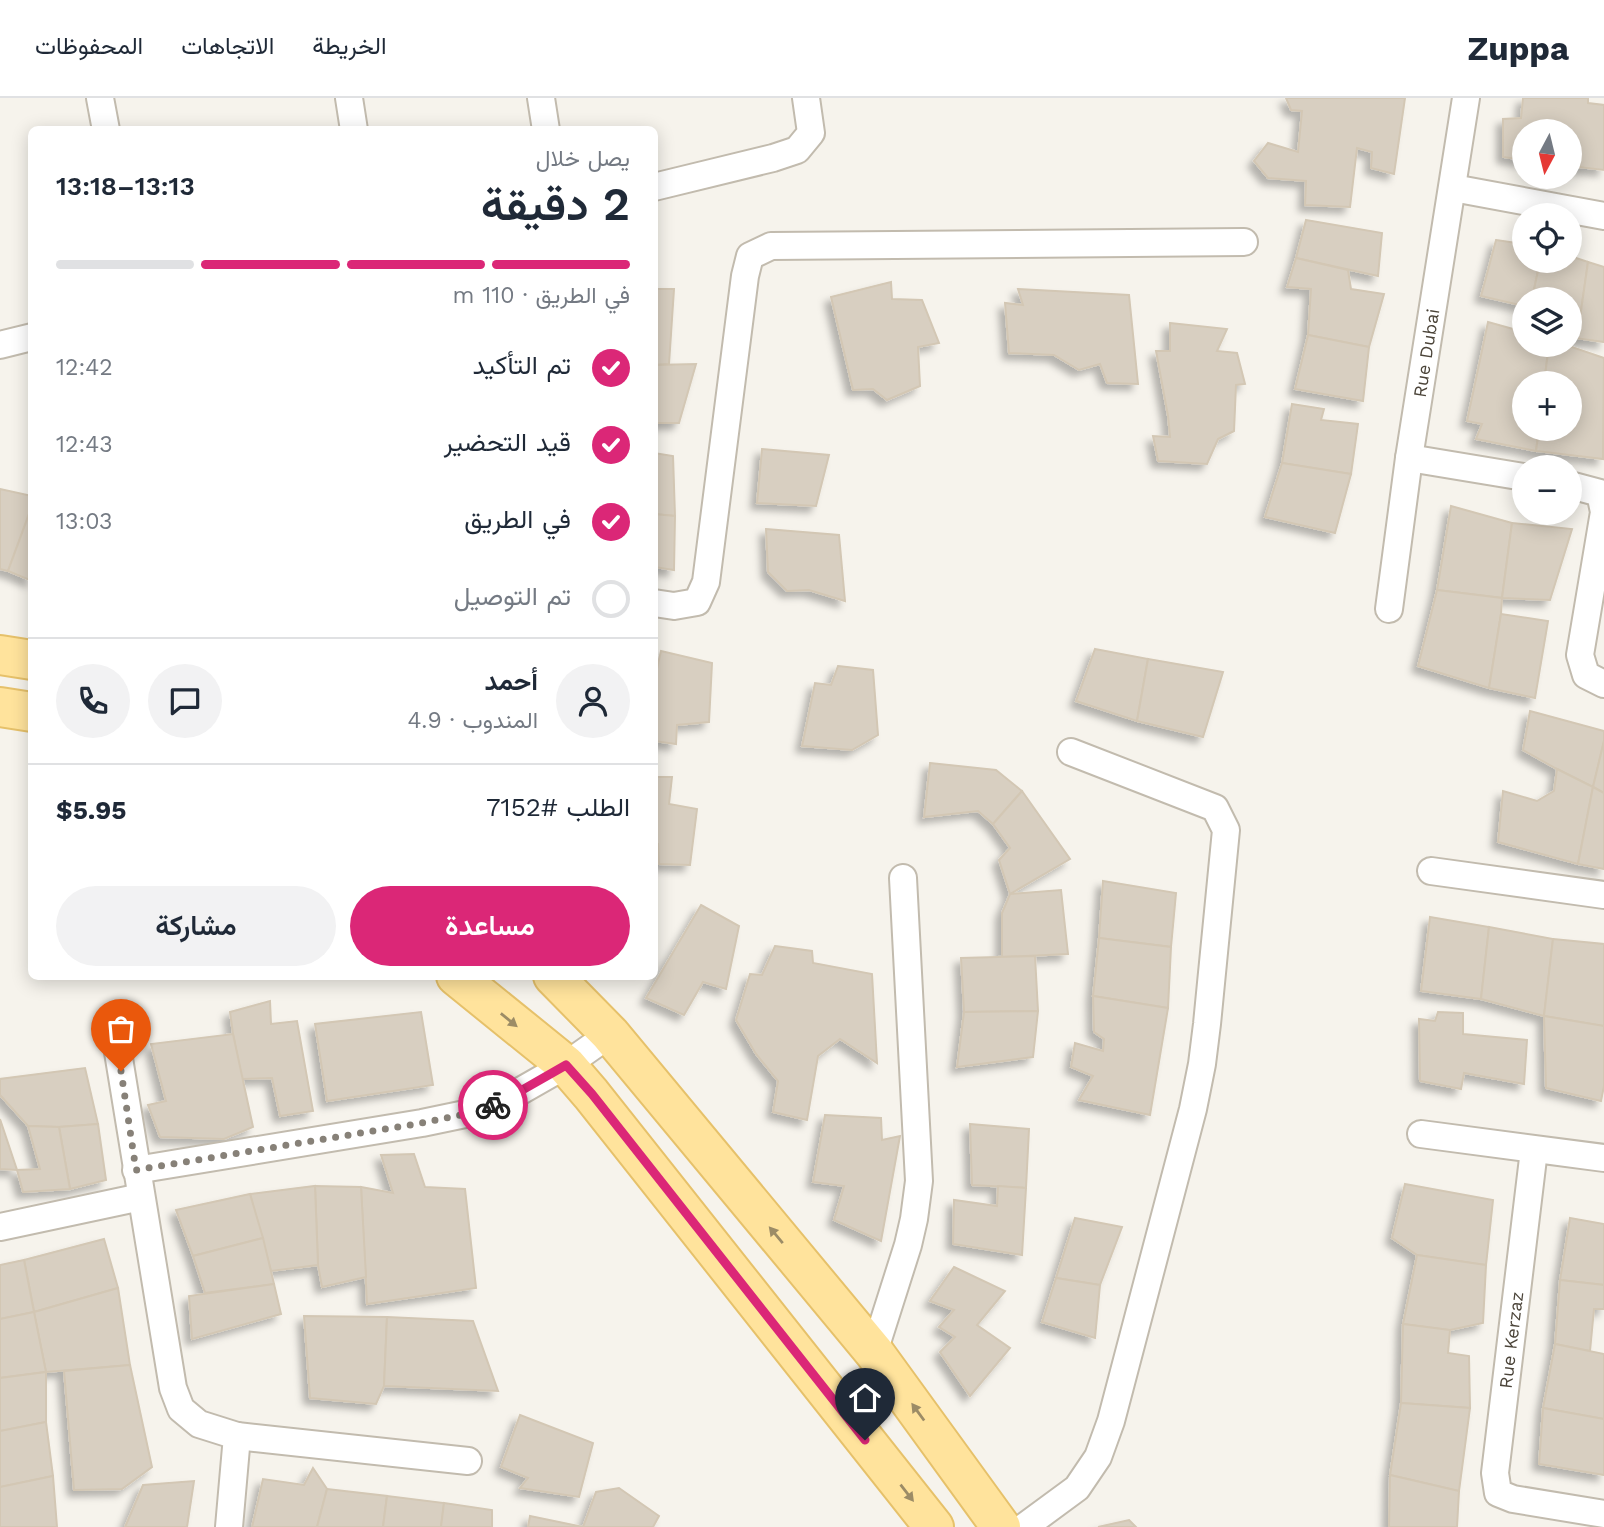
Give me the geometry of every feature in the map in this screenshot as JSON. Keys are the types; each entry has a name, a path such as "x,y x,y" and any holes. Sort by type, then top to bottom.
{"main road":[{"path":"0,655 28,659"},
{"path":"0,707 28,711"},
{"path":"461,980 566,1065 592,1094 934,1527"},
{"path":"557,980 610,1034 873,1352 1001,1527"}],"street":[{"path":"100,98 105,126"},
{"path":"349,98 353,126"},
{"path":"541,98 545,126"},
{"path":"658,186 797,150 811,133 806,98"},
{"name":"Rue Dubai","path":"1389,609 1409,458 1466,98"},
{"path":"1453,187 1604,216"},
{"path":"658,604 674,606 696,602 706,582 750,256 771,246 1244,242"},
{"path":"0,345 28,338"},
{"path":"1409,458 1512,475"},
{"path":"1582,488 1600,493 1604,512 1580,655 1586,675 1604,684"},
{"path":"1024,1527 1077,1488 1098,1457 1111,1421 1193,1109 1202,1064 1226,830 1215,808 1071,752"},
{"path":"1431,871 1604,895"},
{"path":"873,1352 908,1245 919,1181 903,878"},
{"path":"136,1170 470,1113 503,1101 566,1065 610,1034"},
{"path":"117,1046 173,1388 181,1409 199,1424 237,1436 468,1461"},
{"path":"1421,1134 1604,1158"},
{"name":"Rue Kerzaz","path":"1534,1150 1495,1473 1498,1493 1513,1499 1604,1514"},
{"path":"0,1227 141,1198"},
{"path":"229,1527 237,1436"}],"building":[{"path":"1286,98 1405,98 1394,174 1371,168 1372,152 1357,148 1350,207 1305,205 1306,181 1268,178 1254,161 1268,143 1298,152 1302,111 1291,110"},
{"path":"1523,98 1588,98 1588,103 1604,105 1604,170 1582,167 1582,119 1512,119 1512,158 1503,157 1503,119 1521,118"},
{"path":"1306,220 1382,233 1378,276 1296,258"},
{"path":"1496,240 1512,242 1512,273 1537,273 1535,287 1512,287 1512,303 1481,296"},
{"path":"1296,258 1348,270 1351,289 1384,294 1369,347 1308,335 1311,289 1287,287"},
{"path":"1582,260 1588,262 1582,304 1582,287 1535,287 1537,273 1582,273"},
{"path":"1588,262 1604,267 1604,342 1582,339 1582,304"},
{"path":"891,282 892,299 922,300 939,343 918,347 920,386 887,400 873,389 853,390 831,297"},
{"path":"658,289 674,289 669,364 658,365"},
{"path":"1018,289 1129,295 1138,384 1107,383 1100,364 1079,370 1054,355 1009,353 1005,303 1023,305"},
{"path":"1488,322 1512,329 1512,357 1547,357 1546,371 1512,371 1512,441 1537,441 1536,451 1476,439 1482,424 1467,421"},
{"path":"1170,323 1227,329 1217,351 1237,353 1245,384 1236,385 1234,431 1218,439 1207,464 1158,461 1153,436 1170,437 1156,351 1170,351"},
{"path":"1308,335 1369,347 1363,401 1295,389"},
{"path":"1582,350 1604,358 1603,459 1536,451 1537,441 1582,441 1582,371 1546,371 1547,357 1582,357"},
{"path":"696,364 679,423 658,423 658,365"},
{"path":"1292,404 1324,409 1321,420 1358,424 1351,474 1282,463"},
{"path":"762,449 829,455 816,506 757,503"},
{"path":"658,454 673,456 675,516 658,514"},
{"path":"1282,463 1351,474 1335,533 1265,517"},
{"path":"0,489 28,495 28,517 8,571 0,569"},
{"path":"1451,506 1512,523 1502,598 1437,590"},
{"path":"658,514 675,516 674,570 658,568"},
{"path":"28,517 28,579 8,571"},
{"path":"1512,523 1572,529 1550,600 1502,598"},
{"path":"766,529 839,535 845,601 809,590 787,591 768,572"},
{"path":"1437,590 1502,598 1489,688 1418,666"},
{"path":"1501,614 1548,621 1535,698 1489,688"},
{"path":"1095,649 1148,659 1137,721 1076,701"},
{"path":"661,651 712,663 709,722 677,725 676,744 658,742 658,664"},
{"path":"1148,659 1223,672 1203,737 1137,721"},
{"path":"838,666 873,670 878,735 852,750 802,746 815,683 831,685"},
{"path":"1530,711 1604,731 1593,787 1523,750"},
{"path":"1604,741 1604,793 1593,787"},
{"path":"930,763 996,770 1022,791 993,824 978,811 924,817"},
{"path":"1557,769 1593,787 1578,864 1498,842 1503,791 1537,801 1554,791"},
{"path":"658,777 672,777 669,804 697,809 690,865 659,864"},
{"path":"1593,787 1604,793 1604,869 1578,864"},
{"path":"1022,791 1070,859 1010,894 999,860 1010,848 993,824"},
{"path":"1103,881 1176,893 1171,947 1099,938"},
{"path":"1061,890 1068,954 1002,957 1002,913 1010,894"},
{"path":"701,905 739,926 726,989 703,982 684,1015 646,998"},
{"path":"1430,917 1489,927 1481,999 1421,991"},
{"path":"1489,927 1553,939 1544,1016 1481,999"},
{"path":"1099,938 1171,947 1168,1008 1093,996"},
{"path":"1553,939 1604,944 1604,1026 1544,1016"},
{"path":"775,946 812,951 813,963 872,974 877,1063 840,1039 818,1056 807,1120 773,1112 778,1081 756,1054 736,1020 750,974 762,975"},
{"path":"1035,956 1038,1011 964,1012 961,958"},
{"path":"1093,996 1168,1008 1150,1115 1079,1100 1093,1076 1071,1067 1075,1043 1103,1051 1104,1039 1094,1032"},
{"path":"270,1001 271,1024 297,1021 313,1111 280,1116 272,1078 242,1079 230,1012"},
{"path":"1038,1011 1033,1057 957,1067 964,1012"},
{"path":"421,1012 433,1085 327,1101 315,1024"},
{"path":"1438,1012 1463,1013 1463,1034 1527,1040 1524,1084 1464,1073 1461,1089 1420,1081 1419,1019 1435,1021"},
{"path":"1544,1016 1604,1026 1604,1086 1601,1101 1546,1088"},
{"path":"233,1034 253,1127 224,1139 160,1137 148,1105 166,1101 151,1044"},
{"path":"85,1068 98,1124 28,1126 0,1095 0,1079"},
{"path":"825,1115 881,1118 882,1140 900,1136 881,1241 834,1220 844,1186 813,1182"},
{"path":"0,1119 17,1170 0,1169"},
{"path":"98,1124 106,1180 70,1189 59,1127"},
{"path":"970,1124 1029,1129 1026,1188 972,1185"},
{"path":"28,1126 59,1127 70,1189 23,1192 17,1170 40,1169"},
{"path":"414,1154 425,1187 465,1189 476,1288 367,1304 361,1187 393,1193 381,1155"},
{"path":"1405,1184 1493,1200 1486,1265 1417,1255 1392,1238"},
{"path":"315,1186 361,1187 366,1277 322,1287 318,1265"},
{"path":"315,1186 318,1265 271,1271 250,1194"},
{"path":"998,1186 1026,1188 1022,1255 953,1244 954,1200 997,1206"},
{"path":"250,1194 263,1238 193,1256 176,1210"},
{"path":"1075,1218 1122,1227 1100,1285 1056,1278"},
{"path":"1570,1218 1604,1224 1604,1285 1560,1280"},
{"path":"263,1238 274,1284 205,1293 193,1256"},
{"path":"104,1239 118,1288 34,1312 24,1260"},
{"path":"1417,1255 1486,1265 1483,1323 1450,1330 1403,1324"},
{"path":"24,1260 34,1312 0,1319 0,1265"},
{"path":"954,1267 1005,1291 977,1325 1010,1348 970,1396 940,1352 955,1337 939,1327 954,1310 930,1301"},
{"path":"1056,1278 1100,1285 1095,1338 1042,1322"},
{"path":"1560,1280 1604,1285 1604,1309 1594,1309 1590,1351 1555,1344"},
{"path":"274,1284 281,1314 192,1339 189,1296"},
{"path":"118,1288 130,1365 46,1372 34,1312"},
{"path":"34,1312 46,1372 0,1378 0,1319"},
{"path":"304,1316 387,1317 384,1386 376,1404 310,1398"},
{"path":"387,1317 473,1321 498,1391 384,1386"},
{"path":"1403,1324 1450,1330 1448,1353 1469,1356 1470,1408 1401,1403"},
{"path":"1555,1344 1604,1354 1604,1419 1543,1408"},
{"path":"130,1365 152,1467 122,1489 74,1490 64,1371"},
{"path":"46,1372 46,1422 0,1431 0,1378"},
{"path":"1401,1403 1470,1408 1459,1491 1390,1475"},
{"path":"1543,1408 1604,1419 1604,1475 1539,1464"},
{"path":"520,1415 593,1443 579,1497 520,1488 528,1478 501,1467"},
{"path":"46,1422 53,1476 0,1487 0,1431"},
{"path":"313,1468 327,1489 317,1527 252,1527 263,1479 304,1485"},
{"path":"1390,1475 1459,1491 1457,1527 1389,1527"},
{"path":"53,1476 57,1527 0,1527 0,1487"},
{"path":"194,1481 187,1527 125,1527 143,1485"},
{"path":"619,1488 659,1516 653,1527 583,1527 596,1492"},
{"path":"327,1489 387,1496 383,1527 317,1527"},
{"path":"387,1496 444,1503 441,1527 383,1527"},
{"path":"444,1503 492,1510 492,1527 441,1527"},
{"path":"530,1516 583,1527 528,1527"},
{"path":"1129,1520 1136,1527 1098,1527"}],"way so far":[{"path":"121,1071 136,1170 422,1123 470,1113 493,1105"}],"route":[{"path":"493,1105 566,1065 592,1094 865,1440"}]}
